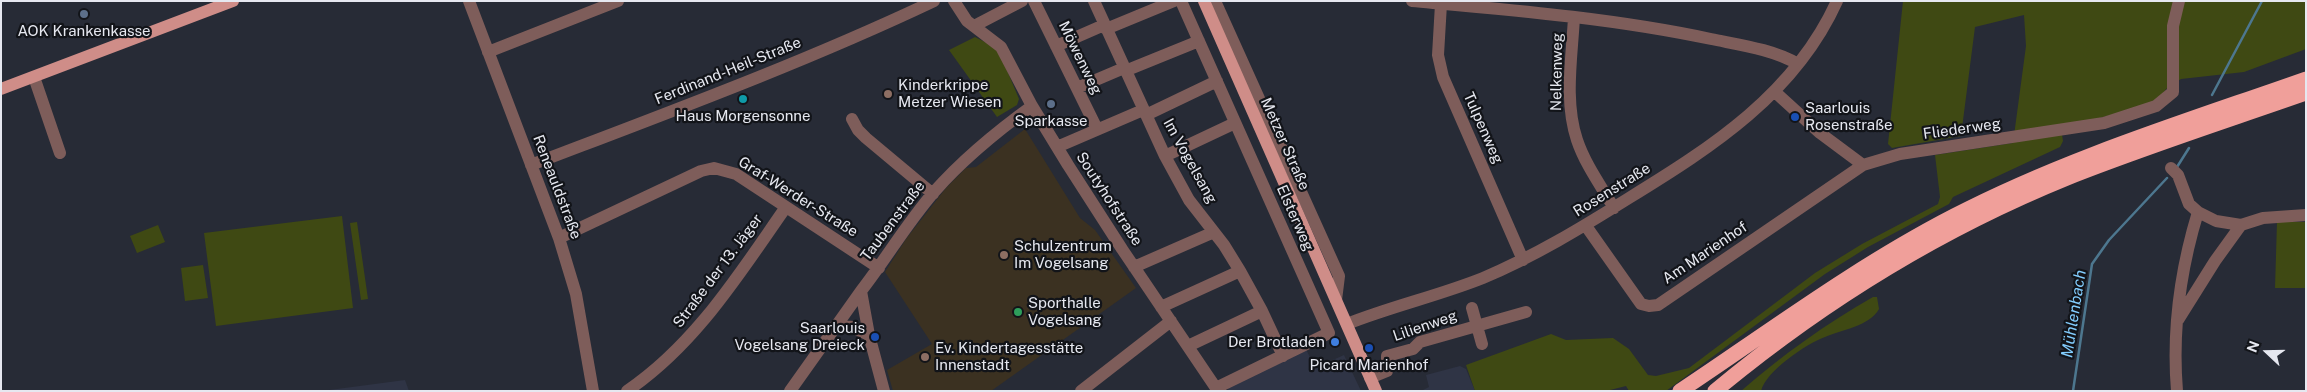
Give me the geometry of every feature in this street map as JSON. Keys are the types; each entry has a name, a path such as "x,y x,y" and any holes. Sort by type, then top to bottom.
{"highway":[{"path":"1680,391 1852,274 1899,246 2020,184 2107,149 2306,79"},
{"path":"1715,391 1810,318 1861,284 1906,257 1988,214 2067,178 2306,93"},
{"path":"1695,391 1775,327"},
{"path":"1720,391 1741,370"}],"main road":[{"path":"1,89 233,1"},
{"name":"Metzer Straße","path":"1204,1 1376,391"}],"street":[{"name":"Reneauldstraße","path":"469,1 560,238 576,294 593,391"},
{"path":"488,52 618,1"},
{"name":"Ferdinand-Heil-Straße","path":"531,165 729,90 864,34 934,1"},
{"name":"Soutyhofstraße","path":"954,1 974,26 1001,47 1032,106 1057,147 1134,267 1217,389"},
{"path":"974,26 1022,1"},
{"name":"Möwenweg","path":"1034,1 1097,129"},
{"name":"Im Vogelsang","path":"1094,1 1165,156 1189,200 1214,232 1240,271 1262,311 1283,356"},
{"path":"1056,46 1174,1"},
{"name":"Elsterweg","path":"1181,1 1329,333 1217,389"},
{"name":"Metzer Straße","path":"1215,1 1339,276 1336,300"},
{"path":"1412,1 1574,17 1690,34 1776,54 1798,64"},
{"name":"Rosenstraße","path":"1347,324 1394,306 1459,287 1523,260 1586,226 1723,138 1774,92 1798,64 1837,1"},
{"name":"Fliederweg","path":"1863,165 1900,154 2104,123 2156,106 2173,92 2173,26 2179,1"},
{"name":"Tulpenweg","path":"1441,4 1438,55 1443,78 1523,260"},
{"name":"Nelkenweg","path":"1574,17 1570,84 1570,107 1573,124 1583,156 1614,208"},
{"path":"1077,88 1199,41"},
{"path":"34,77 60,153"},
{"path":"1057,147 1217,81"},
{"path":"1774,92 1830,141 1863,165"},
{"name":"Taubenstraße","path":"790,391 836,325 933,194 982,144 1032,106"},
{"path":"852,119 858,130 866,138 933,194"},
{"path":"1165,156 1235,123"},
{"name":"Am Marienhof","path":"1586,226 1642,304 1649,306 1658,305 1863,165"},
{"name":"Graf-Werder-Straße","path":"560,238 702,171 714,168 736,174 879,268"},
{"path":"2175,172 2189,204 2198,212 2216,221 2241,225 2263,218 2306,216"},
{"name":"Straße der 13. Jäger","path":"627,391 659,366 699,327 735,280 786,207"},
{"path":"2177,391 2176,324 2184,264 2198,212"},
{"path":"2176,324 2215,261 2241,225"},
{"path":"1134,267 1214,232"},
{"path":"1161,306 1240,271"},
{"path":"861,291 869,335 884,391"},
{"name":"Lilienweg","path":"1472,308 1482,344"},
{"path":"1188,346 1262,311"},
{"name":"Lilienweg","path":"1370,378 1388,371 1387,356 1413,349 1420,342 1526,312"},
{"path":"1080,391 1171,321"},
{"path":"836,325 852,327 869,335"}],"shaded area":[{"name":"Schulzentrum Im Vogelsang","path":"1025,129 1080,218 1095,230 1136,288 991,391 893,391 887,370 932,344 885,272 906,239 946,188 966,168 976,167"},
{"path":"1306,349 1315,368 1344,355 1361,391 1229,391 1227,386"},
{"path":"1460,366 1466,369 1475,391 1421,391 1429,387 1426,375"},
{"path":"405,380 409,391 322,391"}],"green space":[{"path":"1903,1 2306,1 2306,49 2244,72 2181,79 2166,89 2159,99 2146,106 2061,128 2063,141 2060,147 1953,197 1949,204 1868,247 1825,274 1666,391 1629,391 1626,386 1606,391 1475,391 1466,365 1551,334 1566,340 1613,338 1629,349 1648,375 1656,376 1689,368 1815,273 1862,244 1938,204 1940,197 1935,155 2013,143 2026,46 2024,15 1975,27 1961,136 1892,148 1888,144"},
{"path":"975,37 993,46 1001,56 1019,99 1017,105 997,117 949,50"},
{"path":"342,216 353,308 216,326 204,233"},
{"path":"357,222 368,299 361,300 350,223"},
{"path":"2277,222 2306,222 2306,288 2275,288"},
{"path":"158,225 165,242 137,253 130,236"},
{"path":"203,265 208,298 185,301 181,268"},
{"path":"1873,297 1877,297 1879,309 1869,320 1855,327 1832,334 1798,352 1770,375 1761,391 1741,391 1805,341"}],"waterway":[{"name":"Mühlenbach","path":"2212,95 2262,1"},
{"name":"Mühlenbach","path":"2177,167 2189,148"},
{"name":"Mühlenbach","path":"2073,391 2092,264 2109,240 2167,178"}],"place":[{"name":"AOK Krankenkasse","path":"84,14"},
{"name":"Kinderkrippe Metzer Wiesen","path":"888,94"},
{"name":"Haus Morgensonne","path":"743,99"},
{"name":"Sparkasse","path":"1051,104"},
{"name":"Saarlouis Rosenstraße","path":"1795,117"},
{"name":"Schulzentrum Im Vogelsang","path":"1004,255"},
{"name":"Sporthalle Vogelsang","path":"1018,312"},
{"name":"Saarlouis Vogelsang Dreieck","path":"875,337"},
{"name":"Der Brotladen","path":"1335,342"},
{"name":"Picard Marienhof","path":"1369,348"},
{"name":"Ev. Kindertagesstätte Innenstadt","path":"925,357"}]}
